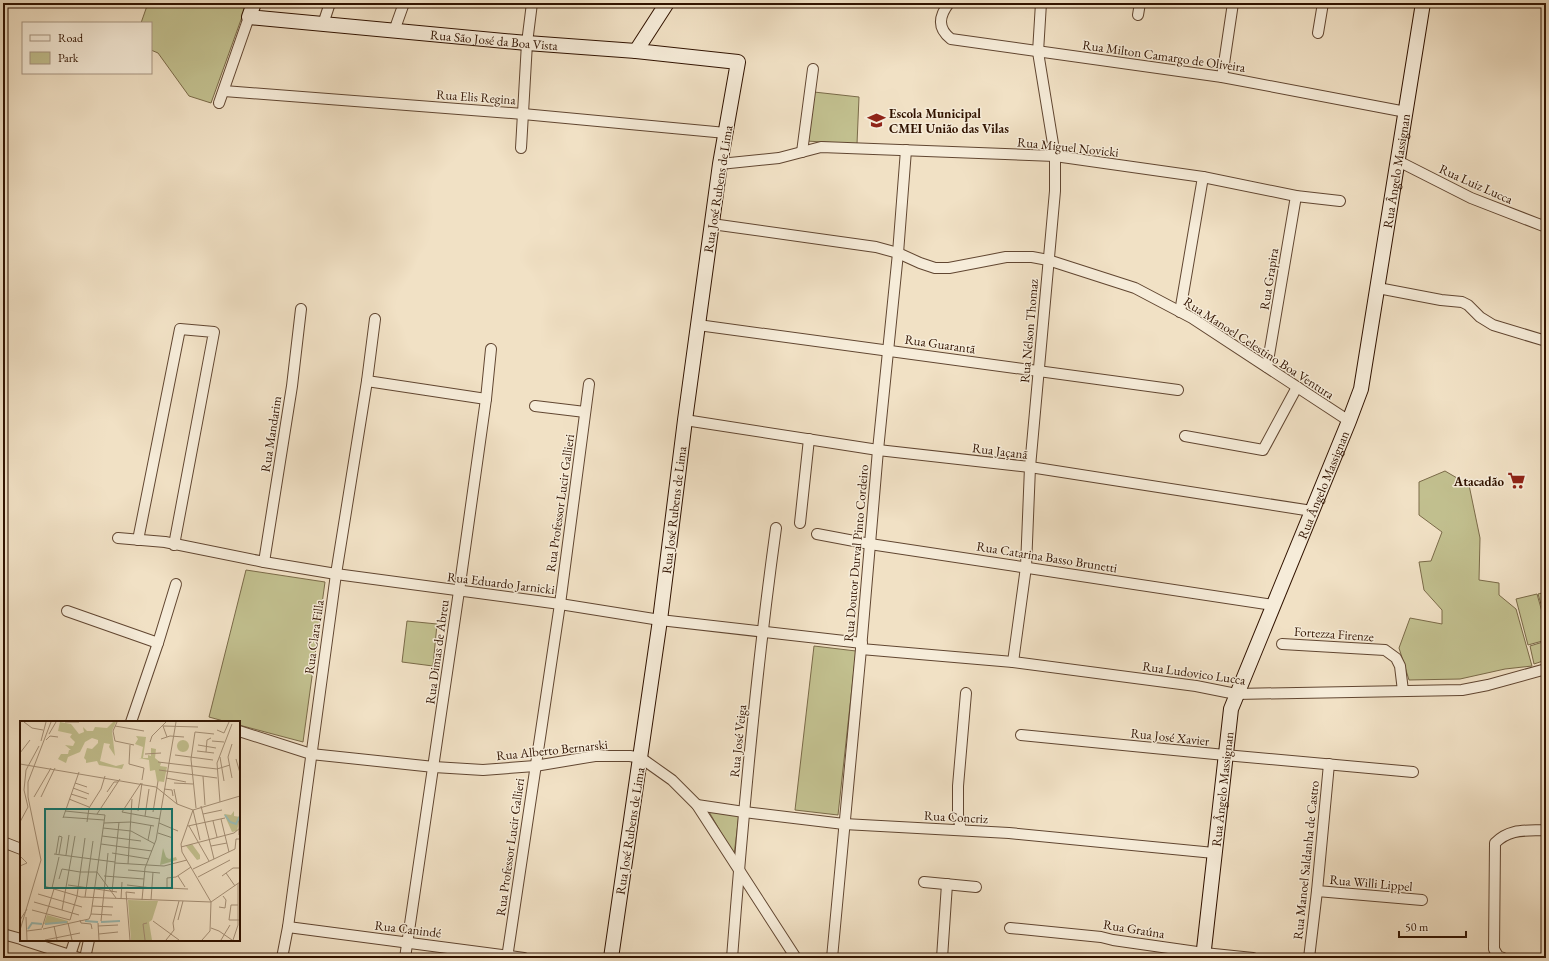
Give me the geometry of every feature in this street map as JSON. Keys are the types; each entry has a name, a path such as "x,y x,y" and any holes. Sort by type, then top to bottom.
{"street":[{"path":"219,103 254,3"},
{"path":"323,24 330,3"},
{"path":"394,31 404,3"},
{"path":"521,148 527,43 532,3"},
{"path":"636,51 667,3"},
{"name":"Rua Nélson Thomaz","path":"1013,662 1026,567 1030,467 1055,191 1055,156 1038,52 1041,3"},
{"path":"1138,15 1140,3"},
{"path":"1222,77 1233,3"},
{"path":"1318,33 1323,3"},
{"name":"Rua Ângelo Massignan","path":"1203,956 1229,716 1236,694 1349,421 1364,378 1423,3"},
{"name":"Rua Milton Camargo de Oliveira","path":"947,6 941,22 944,33 951,39 1222,77 1406,112"},
{"name":"Rua São José da Boa Vista","path":"250,17 527,43 636,51 738,62"},
{"name":"Rua José Rubens de Lima","path":"611,958 660,620 685,420 720,164 738,62"},
{"path":"802,152 814,69"},
{"name":"Rua Elis Regina","path":"224,91 523,114 726,133"},
{"name":"Rua Miguel Novicki","path":"720,164 779,158 821,147 1055,156 1203,177 1296,196 1340,201"},
{"name":"Rua Doutor Durval Pinto Cordeiro","path":"832,958 878,450 898,253 906,150"},
{"name":"Rua Luiz Lucca","path":"1398,161 1471,198 1546,227"},
{"path":"1180,312 1203,177"},
{"name":"Rua Grapira","path":"1267,367 1296,196"},
{"name":"Rua Manoel Celestino Boa Ventura","path":"712,224 876,247 898,253 935,268 949,268 1006,257 1032,257 1048,260 1135,288 1192,318 1349,421"},
{"path":"1378,288 1441,300 1462,302 1468,305 1486,322 1492,325 1546,341"},
{"name":"Rua Mandarim","path":"264,562 292,386 301,309"},
{"name":"Rua Clara Filla","path":"282,958 288,927 336,574 367,381 375,319"},
{"name":"Rua Guarantã","path":"698,325 1178,390"},
{"path":"138,540 180,329 214,332 174,545"},
{"name":"Rua Dimas de Abreu","path":"405,958 459,591 486,399 491,349"},
{"path":"367,381 486,399"},
{"name":"Rua Professor Lucir Gallieri","path":"508,957 560,604 589,384"},
{"path":"1185,436 1263,450 1297,387"},
{"path":"535,406 585,412"},
{"name":"Rua Jaçanã","path":"685,420 878,450 1030,467 1312,511"},
{"path":"800,523 809,439"},
{"name":"Rua José Veiga","path":"732,958 744,812 762,632 776,528"},
{"name":"Rua Catarina Basso Brunetti","path":"817,534 870,544 1273,605"},
{"name":"Rua Eduardo Jarnicki","path":"118,538 165,542 264,562 336,574 560,604 660,620 861,646"},
{"path":"131,721 176,584"},
{"path":"67,611 158,643"},
{"name":"Fortezza Firenze","path":"1282,644 1385,650 1396,658 1400,666 1403,691"},
{"name":"Rua Ludovico Lucca","path":"861,646 1013,662 1196,686 1236,694 1462,690 1488,685 1546,669"},
{"path":"961,830 958,815 958,786 966,693"},
{"name":"Rua Alberto Bernarski","path":"240,731 311,754 434,767 483,770 535,766 595,756 630,756 641,758 672,780 697,805 796,958"},
{"name":"Rua José Xavier","path":"1021,735 1413,772"},
{"name":"Rua Manoel Saldanha de Castro","path":"1309,958 1329,764"},
{"name":"Rua Concriz","path":"697,805 844,824 961,830 1214,853"},
{"path":"1503,958 1498,956 1494,949 1496,843 1502,836 1512,832 1546,830"},
{"path":"3,842 20,849"},
{"path":"924,882 976,887"},
{"path":"942,958 948,884"},
{"name":"Rua Willi Lippel","path":"1317,891 1422,900"},
{"name":"Rua Canindé","path":"288,927 524,958"},
{"name":"Rua Graúna","path":"1010,928 1101,937 1203,956 1253,958"},
{"path":"3,934 20,939"},
{"path":"25,941 75,957 75,941"},
{"path":"85,958 89,941"}],"green space":[{"path":"148,3 247,3 211,103 189,96 158,53 152,50 152,22 141,22"},
{"path":"814,92 859,97 857,144 806,141"},
{"path":"1445,471 1469,485 1480,538 1479,580 1499,583 1499,595 1516,609 1532,666 1505,669 1460,679 1409,680 1399,648 1410,618 1442,624 1442,610 1424,590 1419,562 1431,561 1442,532 1419,515 1419,482"},
{"path":"246,570 325,582 303,742 240,725 240,721 223,721 209,717"},
{"path":"1546,592 1546,621 1538,594"},
{"path":"1537,594 1546,626 1546,640 1528,645 1516,599"},
{"path":"407,621 437,624 433,666 402,662"},
{"path":"1546,641 1546,660 1534,664 1530,646"},
{"path":"814,646 856,651 838,815 795,810"},
{"path":"708,810 739,815 734,855"}],"place":[{"name":"Escola Municipal CMEI União das Vilas","path":"876,120"},
{"name":"Atacadão","path":"1517,481"}]}
